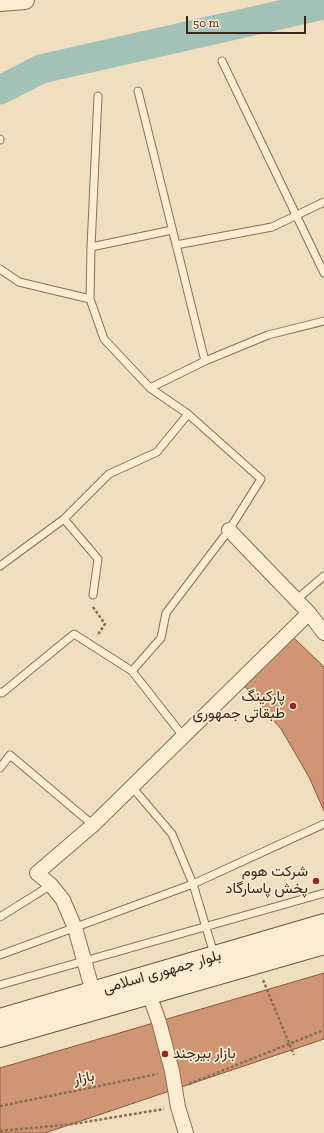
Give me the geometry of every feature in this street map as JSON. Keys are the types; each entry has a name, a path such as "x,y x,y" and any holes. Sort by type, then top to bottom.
{"main road":[{"name":"بلوار جمهوری اسلامی","path":"0,1019 324,924"},
{"name":"بلوار جمهوری اسلامی","path":"0,1037 324,944"}],"street":[{"path":"0,2 26,0"},
{"path":"229,530 309,613 324,633"},
{"path":"93,992 75,928 63,900 51,885 38,873 93,825 309,613"},
{"path":"149,994 159,1022 172,1072 178,1107 186,1133"}],"lane":[{"path":"222,61 324,273"},
{"path":"138,91 205,362"},
{"path":"98,96 90,298 104,339 150,388 188,414 261,479 229,530 166,613 161,638 132,671"},
{"path":"176,245 272,227 324,202"},
{"path":"91,247 172,230"},
{"path":"0,269 19,282 90,298"},
{"path":"150,388 268,335 324,322"},
{"path":"0,566 64,519 109,474 157,452 188,414"},
{"path":"64,519 98,559 93,595"},
{"path":"296,600 324,576"},
{"path":"0,692 2,693 74,634 132,671 183,736"},
{"path":"0,768 10,755 93,825"},
{"path":"132,787 172,834 193,884 215,956"},
{"path":"0,955 193,884 324,824"},
{"path":"0,916 51,885"},
{"path":"0,985 324,893"}],"path":[{"path":"91,645 105,624 93,607 93,595"},
{"path":"255,964 294,1055"},
{"path":"175,1090 324,1030"},
{"name":"بازار","path":"0,1106 172,1072"},
{"path":"0,1131 74,1124 178,1107"}],"building":[{"name":"پارکینگ طبقاتی جمهوری","path":"294,638 324,667 324,811 309,777 281,729 243,684"},
{"name":"بازار بیرجند","path":"324,973 324,1039 45,1133 0,1133 0,1068"}],"waterway":[{"path":"0,90 41,69 324,5"}],"place":[{"name":"پارکینگ طبقاتی جمهوری","path":"293,706"},
{"name":"شرکت هوم پخش پاسارگاد","path":"316,881"},
{"name":"بازار بیرجند","path":"165,1054"}]}
